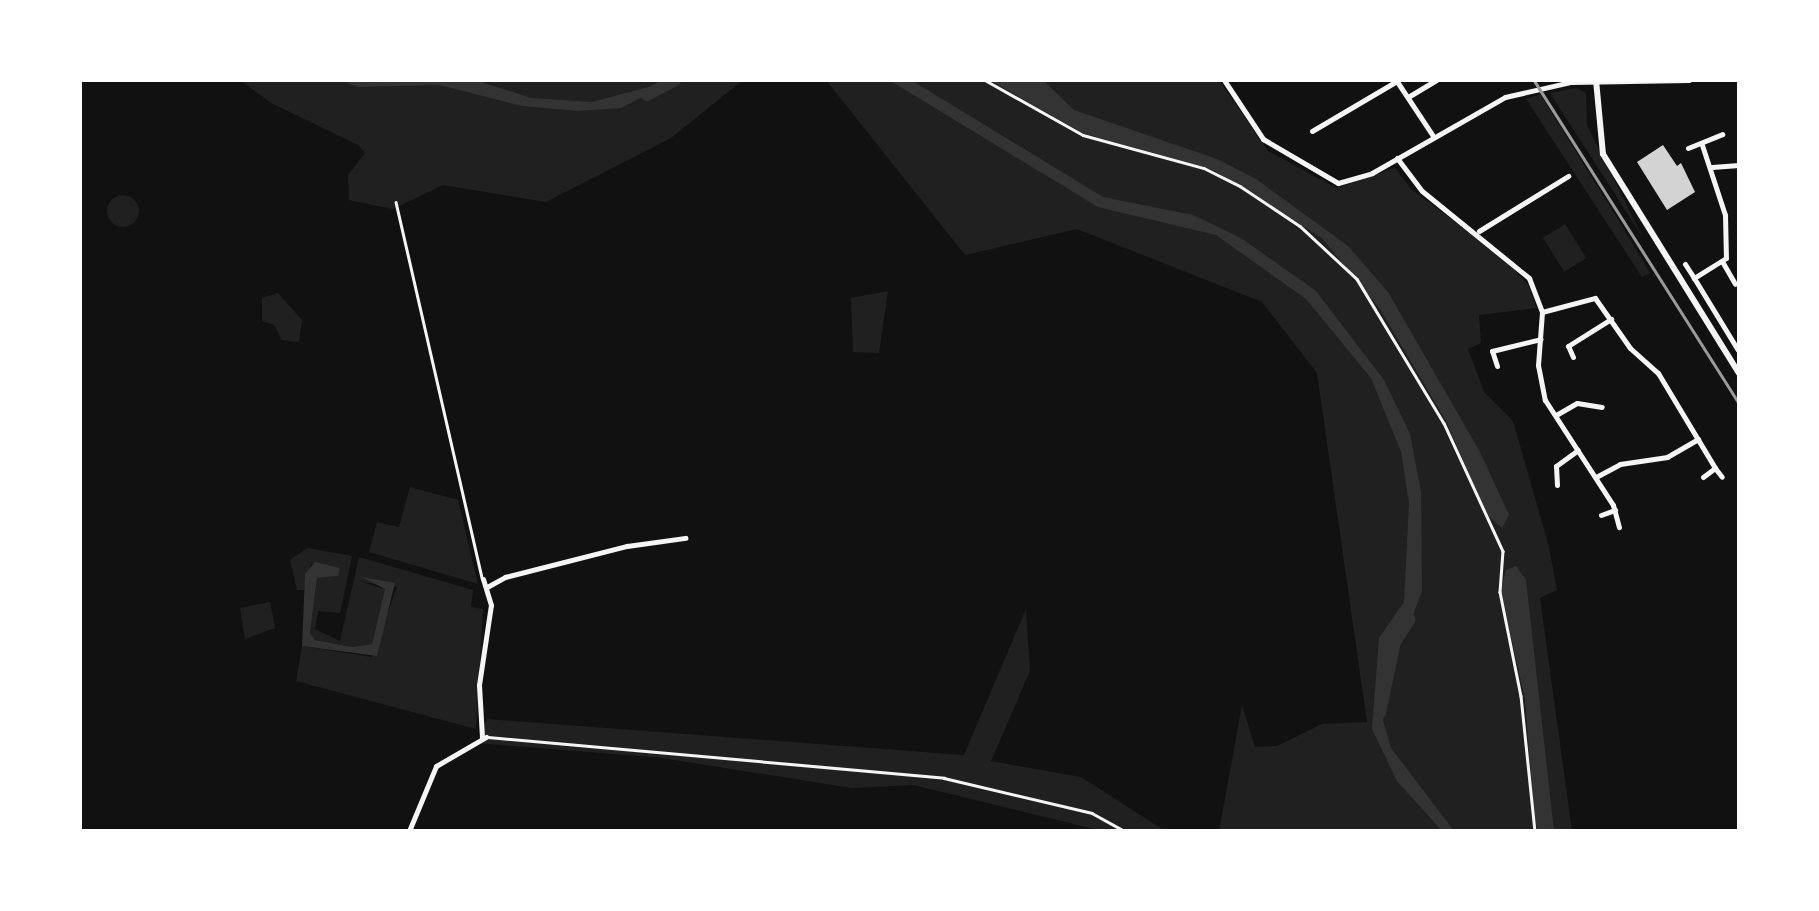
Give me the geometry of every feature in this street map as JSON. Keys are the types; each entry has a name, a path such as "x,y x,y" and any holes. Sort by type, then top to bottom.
{"street":[{"path":"1408,96 1436,80"},
{"path":"1227,81 1263,139 1316,175 1338,183 1356,180 1489,103 1548,86 1689,80"},
{"path":"1312,130 1396,81 1432,136"},
{"path":"1596,81 1603,154 1739,373"},
{"path":"1688,148 1722,134"},
{"path":"1702,145 1725,215 1723,263 1735,284"},
{"path":"1396,158 1422,191 1478,232 1529,278 1542,312 1540,383 1615,510 1619,527"},
{"path":"1711,167 1739,165"},
{"path":"1478,232 1568,176"},
{"path":"1694,278 1723,263"},
{"path":"1685,264 1738,350"},
{"path":"1542,312 1589,297 1658,373 1722,477"},
{"path":"1573,357 1568,346 1610,319"},
{"path":"1497,366 1492,351 1540,340"},
{"path":"1556,415 1577,404 1602,407"},
{"path":"1596,477 1620,464 1668,457 1698,438"},
{"path":"1557,485 1556,466 1578,450"},
{"path":"1703,477 1715,468"},
{"path":"1601,514 1615,510"},
{"path":"487,587 505,576 627,546 685,538"},
{"path":"409,831 436,766 484,737 487,587 482,579"}],"lane":[{"path":"396,202 482,579"},
{"path":"484,737 944,778 1092,813 1125,831"}],"path":[{"path":"985,80 1082,134 1204,168 1240,186 1311,234 1363,287 1444,423 1502,551 1500,592 1520,696 1535,831"}],"shaded area":[{"path":"240,80 743,80 671,138 546,202 443,185 393,209 349,200 348,175 365,153 358,145 271,103"},
{"path":"341,80 475,80 531,98 592,102 675,80 621,108 578,111 522,106 440,85 357,87"},
{"path":"826,80 1219,80 1268,151 1336,188 1395,168 1411,189 1504,258 1529,286 1536,308 1479,315 1481,343 1468,349 1484,392 1513,421 1549,547 1557,590 1540,598 1572,831 1219,831 1242,705 1255,747 1277,746 1322,724 1367,722 1317,373 1262,302 1077,229 965,255"},
{"path":"889,80 911,80 1103,197 1193,215 1241,238 1316,291 1384,380 1410,434 1421,492 1422,591 1410,623 1392,643 1382,717 1391,748 1454,831 1442,831 1397,781 1372,729 1379,638 1404,602 1409,503 1401,452 1371,378 1306,299 1216,235 1098,207"},
{"path":"989,80 1043,80 1074,110 1217,159 1256,179 1348,246 1388,292 1480,452 1509,515 1502,528 1487,515 1446,421 1380,309 1322,238 1215,171 1083,133"},
{"path":"1576,88 1586,93 1587,125 1643,238 1550,93"},
{"path":"1540,94 1650,273 1642,277 1526,99"},
{"path":"123,195 135,199 139,211 135,223 123,227 111,223 107,211 111,199"},
{"path":"1565,224 1586,258 1564,272 1543,238"},
{"path":"888,291 879,353 853,352 851,298"},
{"path":"278,293 302,320 299,342 282,340 274,325 262,321 262,298"},
{"path":"410,487 458,500 478,584 369,552 377,522 399,527"},
{"path":"307,548 352,556 340,613 318,611 315,629 340,641 359,557 473,590 471,607 483,609 484,596 476,729 296,681 302,646 372,657 397,587 362,582 385,589 372,644 352,647 315,640 310,633 317,578 337,576 340,568 311,564 304,590 297,590 290,560"},
{"path":"315,562 340,568 338,576 317,578 310,633 315,640 352,647 372,644 385,589 362,577 395,583 377,656 302,646 305,574"},
{"path":"1516,566 1526,580 1554,831 1538,831 1534,814 1525,700 1501,590 1506,570"},
{"path":"270,602 275,628 245,639 240,608"},
{"path":"1026,609 1030,671 991,761 1081,777 1165,831 1102,831 914,785 851,788 662,758 477,743 487,719 964,755"}],"building":[{"path":"1663,145 1677,166 1681,163 1695,192 1667,210 1637,162"}],"waterway":[{"path":"647,95 675,80"},
{"path":"1380,713 1395,642 1410,619"}],"railway":[{"path":"1534,80 1739,403"}]}
